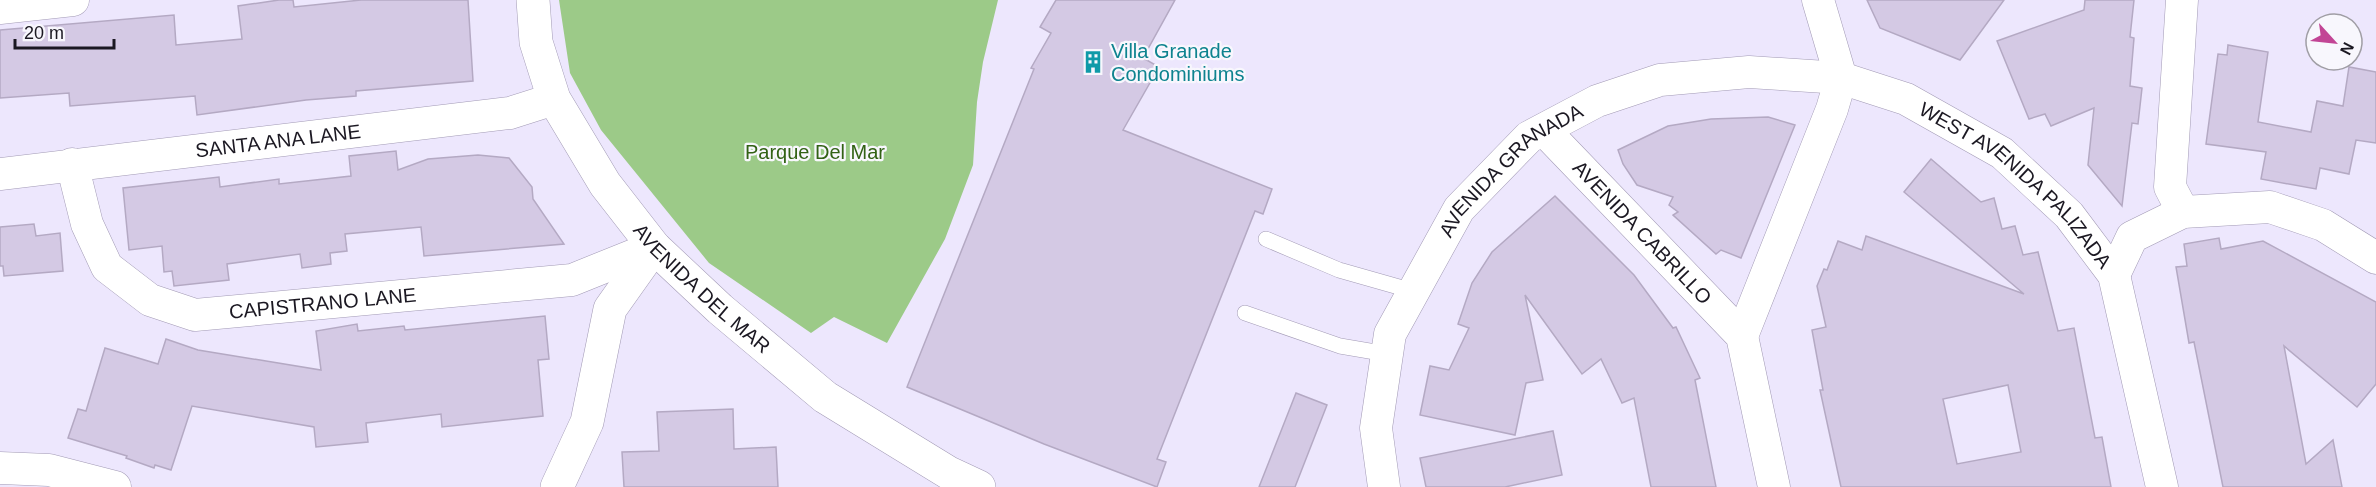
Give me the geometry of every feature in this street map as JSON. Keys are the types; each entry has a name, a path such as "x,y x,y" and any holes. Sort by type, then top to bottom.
{"main road":[{"name":"AVENIDA DEL MAR","path":"533,0 536,42 554,99 605,184 654,247 720,309 825,397 946,480 980,487"},
{"path":"557,487 587,422 610,309 654,247"}],"street":[{"path":"0,8 74,0"},
{"path":"1774,487 1742,336 1832,109 1841,78 1818,0"},
{"path":"2182,0 2170,187 2183,212"},
{"name":"AVENIDA GRANADA","path":"1384,487 1376,428 1390,334 1459,209 1529,137 1597,101 1660,80 1749,72 1841,78"},
{"name":"WEST AVENIDA PALIZADA","path":"1841,78 1906,99 2002,153 2069,215 2114,275 2162,487"},
{"name":"SANTA ANA LANE","path":"0,174 510,112 554,99"},
{"name":"AVENIDA CABRILLO","path":"1544,130 1742,336"},
{"name":"CAPISTRANO LANE","path":"72,164 87,224 107,267 150,300 195,315 572,280 654,247"},
{"path":"2114,275 2132,237 2183,212 2270,207 2323,225 2376,258"},
{"path":"0,468 49,471 116,487"}],"lane":[{"path":"1266,239 1339,270 1413,291"},
{"path":"1245,313 1340,346 1387,354"}],"green space":[{"name":"Parque Del Mar","path":"559,0 998,0 983,62 977,102 973,165 945,239 887,343 834,317 811,333 709,263 601,130 570,73"}],"building":[{"path":"293,0 294,7 361,0 468,0 473,81 356,91 356,96 306,100 197,115 195,96 70,106 69,93 0,98 0,30 174,15 176,45 242,39 238,6"},
{"path":"1056,0 1175,0 1143,58 1159,67 1123,130 1272,189 1263,214 1255,211 1157,459 1166,462 1157,487 1044,444 907,387 1034,69 1031,68 1051,33 1040,27"},
{"path":"1867,0 2004,0 1960,60 1880,28"},
{"path":"2085,0 2134,0 2130,37 2134,38 2130,86 2142,88 2138,124 2132,123 2122,206 2088,165 2094,108 2051,126 2045,114 2029,119 1997,41 2084,10"},
{"path":"2228,45 2268,52 2258,122 2311,132 2317,101 2343,106 2348,72 2364,72 2364,70 2376,72 2376,143 2356,140 2349,174 2320,168 2316,189 2261,179 2266,152 2206,144 2218,54 2227,55"},
{"path":"1768,117 1795,125 1741,258 1721,250 1716,254 1673,215 1678,212 1669,205 1673,197 1637,185 1623,164 1618,150 1668,126 1711,119"},
{"path":"396,151 398,170 428,159 478,155 509,158 532,187 533,199 564,244 424,256 421,227 345,234 347,251 330,253 331,264 302,268 300,254 227,264 229,280 174,286 172,271 164,272 162,246 129,250 123,188 219,177 220,187 279,179 279,184 351,176 349,156"},
{"path":"1931,159 1981,202 1994,198 2002,229 2015,226 2023,255 2038,252 2058,331 2074,328 2095,438 2102,437 2111,487 1841,487 1820,390 1823,390 1812,330 1826,327 1817,286 1824,269 1827,270 1838,241 1862,250 1866,236 2024,294 1904,192","holes":["2008,385 2021,452 1957,464 1943,399"]},
{"path":"1555,196 1634,275 1673,328 1676,327 1700,378 1695,380 1716,487 1651,487 1634,398 1622,403 1601,359 1582,374 1525,295 1543,380 1526,383 1515,435 1420,415 1430,366 1449,370 1469,328 1458,324 1472,283 1492,252"},
{"path":"34,224 36,236 60,233 63,271 4,276 3,266 0,266 0,227"},
{"path":"2219,238 2221,249 2263,241 2376,302 2376,384 2357,407 2284,346 2306,464 2333,440 2342,487 2223,487 2194,342 2189,343 2176,267 2187,266 2184,244"},
{"path":"545,316 549,359 538,360 543,416 442,427 441,414 366,423 368,442 316,447 314,427 192,406 171,470 155,465 154,468 126,458 127,456 68,438 78,409 86,411 105,348 158,364 166,339 198,350 321,370 316,331 357,324 358,331 404,326 405,330"},
{"path":"1296,393 1327,405 1295,487 1259,487"},
{"path":"733,409 734,449 776,447 778,487 624,487 622,452 659,451 657,412"},
{"path":"1553,431 1562,475 1505,487 1426,487 1420,458"}],"place":[{"name":"Villa Granade Condominiums","path":"1093,62"}]}
